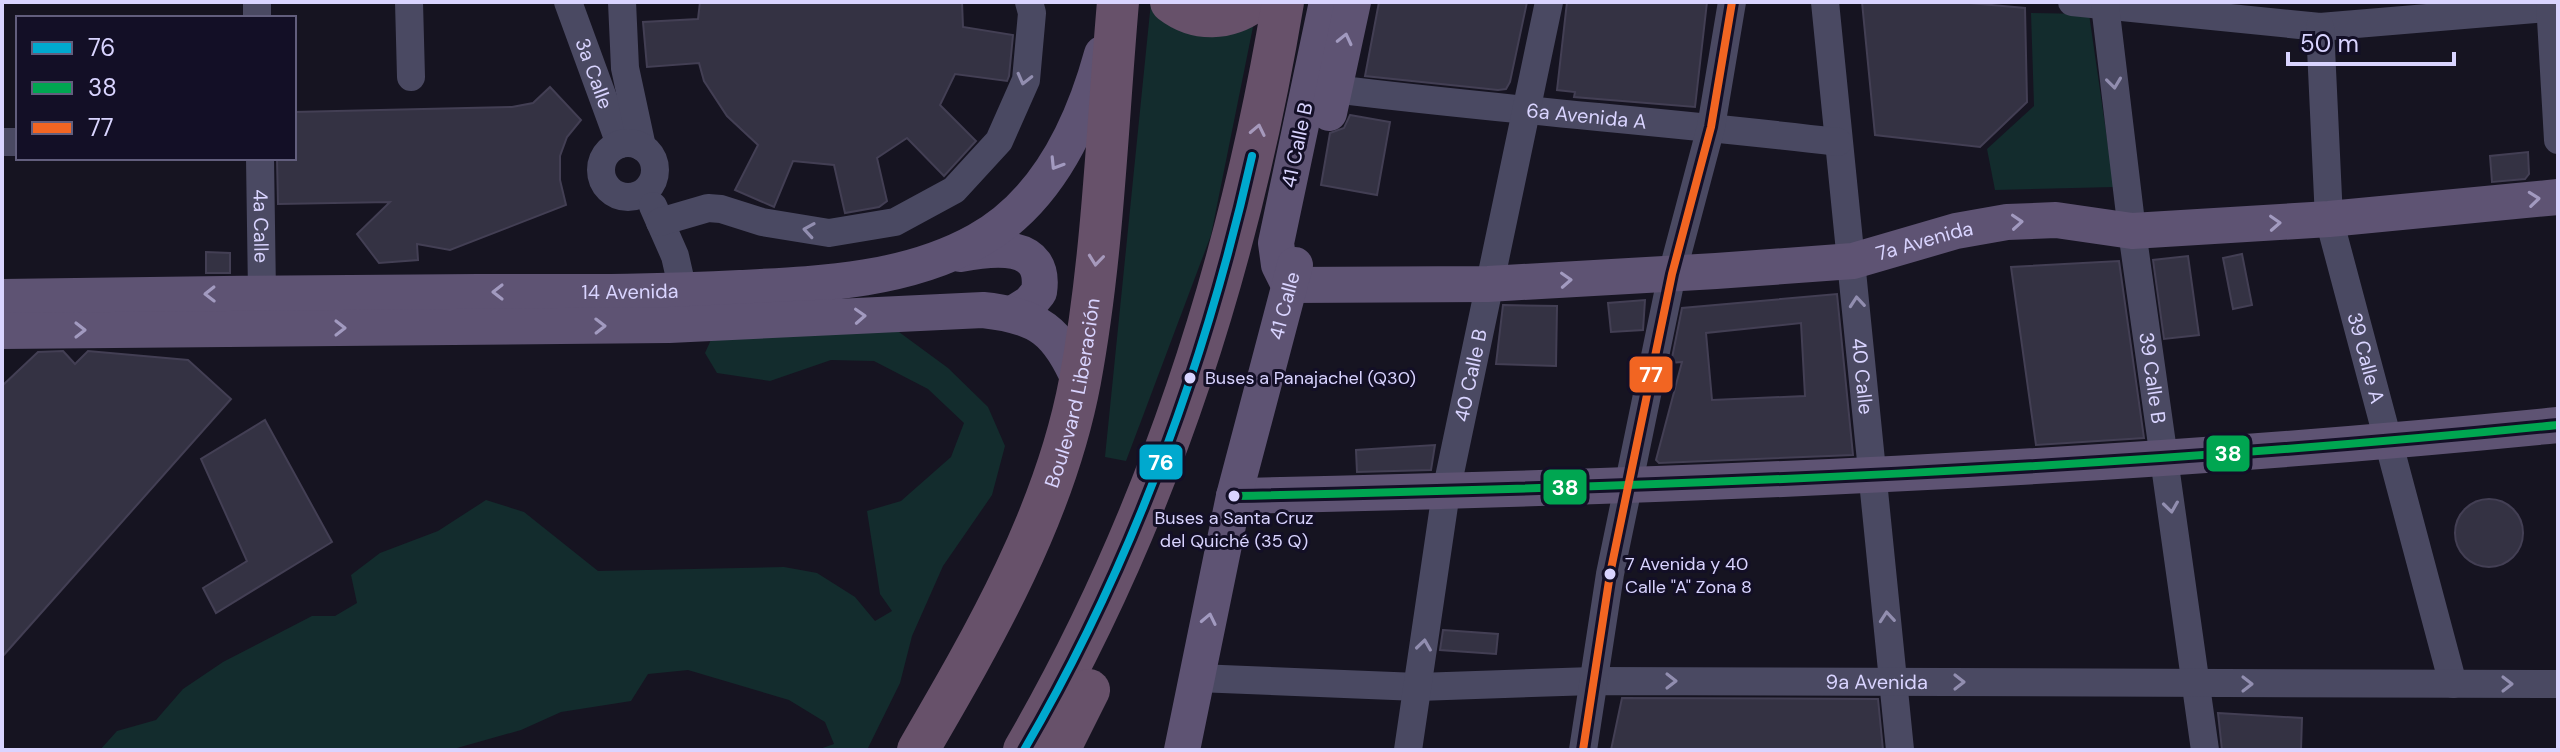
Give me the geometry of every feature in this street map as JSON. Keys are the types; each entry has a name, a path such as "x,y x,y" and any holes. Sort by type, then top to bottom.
{"highway":[{"path":"1171,2 1182,10 1208,17 1237,14 1253,2"},
{"path":"1024,750 1066,677 1141,519 1207,335 1243,198 1283,2"},
{"name":"Boulevard Liberación","path":"918,750 980,643 1029,542 1061,453 1080,382 1095,265 1117,9"},
{"path":"1059,750 1129,601 1144,555 1141,519"}],"main road":[{"name":"41 Calle B","path":"1289,285 1279,265 1276,243 1327,2"},
{"name":"41 Calle","path":"1182,750 1234,496 1289,285 1353,2"},
{"name":"14 Avenida","path":"2,297 683,291 849,280 908,269 947,256 980,240 1018,210 1054,169 1090,98 1117,9"},
{"name":"7a Avenida","path":"1289,285 1488,284 1672,274 1853,261 1956,231 2007,222 2056,220 2132,231 2329,219 2558,197"},
{"path":"947,256 995,247 1014,249 1026,256 1037,268 1039,292 1030,303 1014,313"},
{"name":"14 Avenida","path":"2,331 669,325 983,310 1029,318 1054,335 1066,349 1080,382"},
{"path":"1234,496 1446,492 1873,475 2389,442 2558,425"}],"street":[{"path":"409,2 411,77"},
{"name":"3a Calle","path":"568,2 599,80 631,145"},
{"path":"622,2 631,145 655,168 651,185 629,197 612,192 606,186 601,169 607,153 631,145"},
{"path":"660,222 708,208 762,222 829,233 895,222 954,190 999,141 1026,80 1032,13 1029,2"},
{"name":"40 Calle B","path":"1408,750 1446,492 1488,284 1529,113 1549,2"},
{"path":"1583,750 1610,574 1631,485 1672,274 1711,127 1732,2"},
{"name":"40 Calle","path":"1825,2 1900,750"},
{"path":"2072,2 2320,27 2553,5 2558,140"},
{"name":"39 Calle B","path":"2105,5 2132,231 2205,750"},
{"name":"39 Calle A","path":"2320,27 2329,219 2453,684"},
{"path":"599,80 625,68"},
{"name":"6a Avenida A","path":"1334,89 1529,113 1711,127 1838,142"},
{"name":"4a Calle","path":"260,160 262,293"},
{"path":"645,191 675,256 683,291"},
{"name":"9a Avenida","path":"1197,678 1418,687 1593,681 2558,684"}],"green space":[{"path":"1151,2 1258,2 1211,235 1126,461 1105,457"},
{"path":"2031,13 2089,14 2114,187 1995,190 1987,149 2034,106"},
{"path":"899,332 948,368 988,407 1005,446 992,495 943,566 912,636 900,683 867,750 817,750 834,744 825,722 789,700 688,670 648,674 631,701 561,712 521,730 450,750 100,750 117,731 156,720 183,689 223,662 312,616 335,616 357,603 351,575 380,553 438,531 486,500 524,512 598,571 784,567 817,573 855,597 875,621 892,611 880,594 867,511 901,501 951,457 964,423 928,389 874,361 831,360 770,381 717,373 705,353 714,333"}],"building":[{"path":"700,2 962,2 963,27 1013,35 1009,76 1007,81 955,74 940,105 976,141 944,176 907,138 877,158 887,201 879,207 845,213 834,165 793,161 774,207 735,190 758,145 727,116 704,81 699,63 647,67 643,22 698,19"},
{"path":"1379,2 1527,2 1506,89 1365,76"},
{"path":"1567,2 1707,2 1695,107 1574,97 1575,92 1557,90"},
{"path":"1862,2 1958,2 2025,8 2027,102 1980,147 1875,135"},
{"path":"550,87 581,120 567,137 560,156 560,180 566,205 450,250 417,244 418,260 379,263 357,234 390,202 278,204 277,160 296,160 296,112 512,107 533,103"},
{"path":"1350,115 1390,122 1377,195 1321,185 1330,133 1344,128"},
{"path":"2528,152 2529,174 2525,179 2492,182 2490,156"},
{"path":"206,252 230,253 230,273 206,273"},
{"path":"2242,254 2252,305 2233,309 2223,258"},
{"path":"2188,256 2199,335 2164,339 2153,260"},
{"path":"2119,261 2144,438 2036,445 2011,267"},
{"path":"1837,294 1853,455 1659,463 1656,460 1682,362 1671,363 1682,308","holes":["1801,323 1805,396 1712,400 1706,333"]},
{"path":"1645,300 1643,330 1611,332 1608,303"},
{"path":"1503,305 1557,306 1556,366 1496,364"},
{"path":"63,351 75,364 88,351 188,360 231,399 2,657 2,386 38,352"},
{"path":"265,420 332,542 216,613 203,588 247,561 201,459"},
{"path":"1435,445 1431,470 1357,472 1356,450"},
{"path":"2496,499 2517,514 2523,533 2521,546 2513,557 2496,567 2482,567 2465,557 2457,546 2455,526 2465,509 2476,501"},
{"path":"1443,630 1498,634 1496,654 1440,650"},
{"path":"1622,698 1878,699 1883,750 1611,750"},
{"path":"2218,713 2302,718 2301,750 2222,750"}],"transit line":[{"name":"77","path":"1583,750 1610,574 1672,274 1711,127 1732,2"},
{"name":"76","path":"1024,750 1099,609 1161,462 1212,311 1252,156"},
{"name":"38","path":"1234,496 1897,474 2228,453 2558,425"}],"place":[{"name":"Buses a Panajachel (Q30)","path":"1190,378"},
{"name":"Buses a Santa Cruz del Quiché (35 Q)","path":"1234,496"},
{"name":"7 Avenida y 40 Calle \"A\" Zona 8","path":"1610,574"}]}
